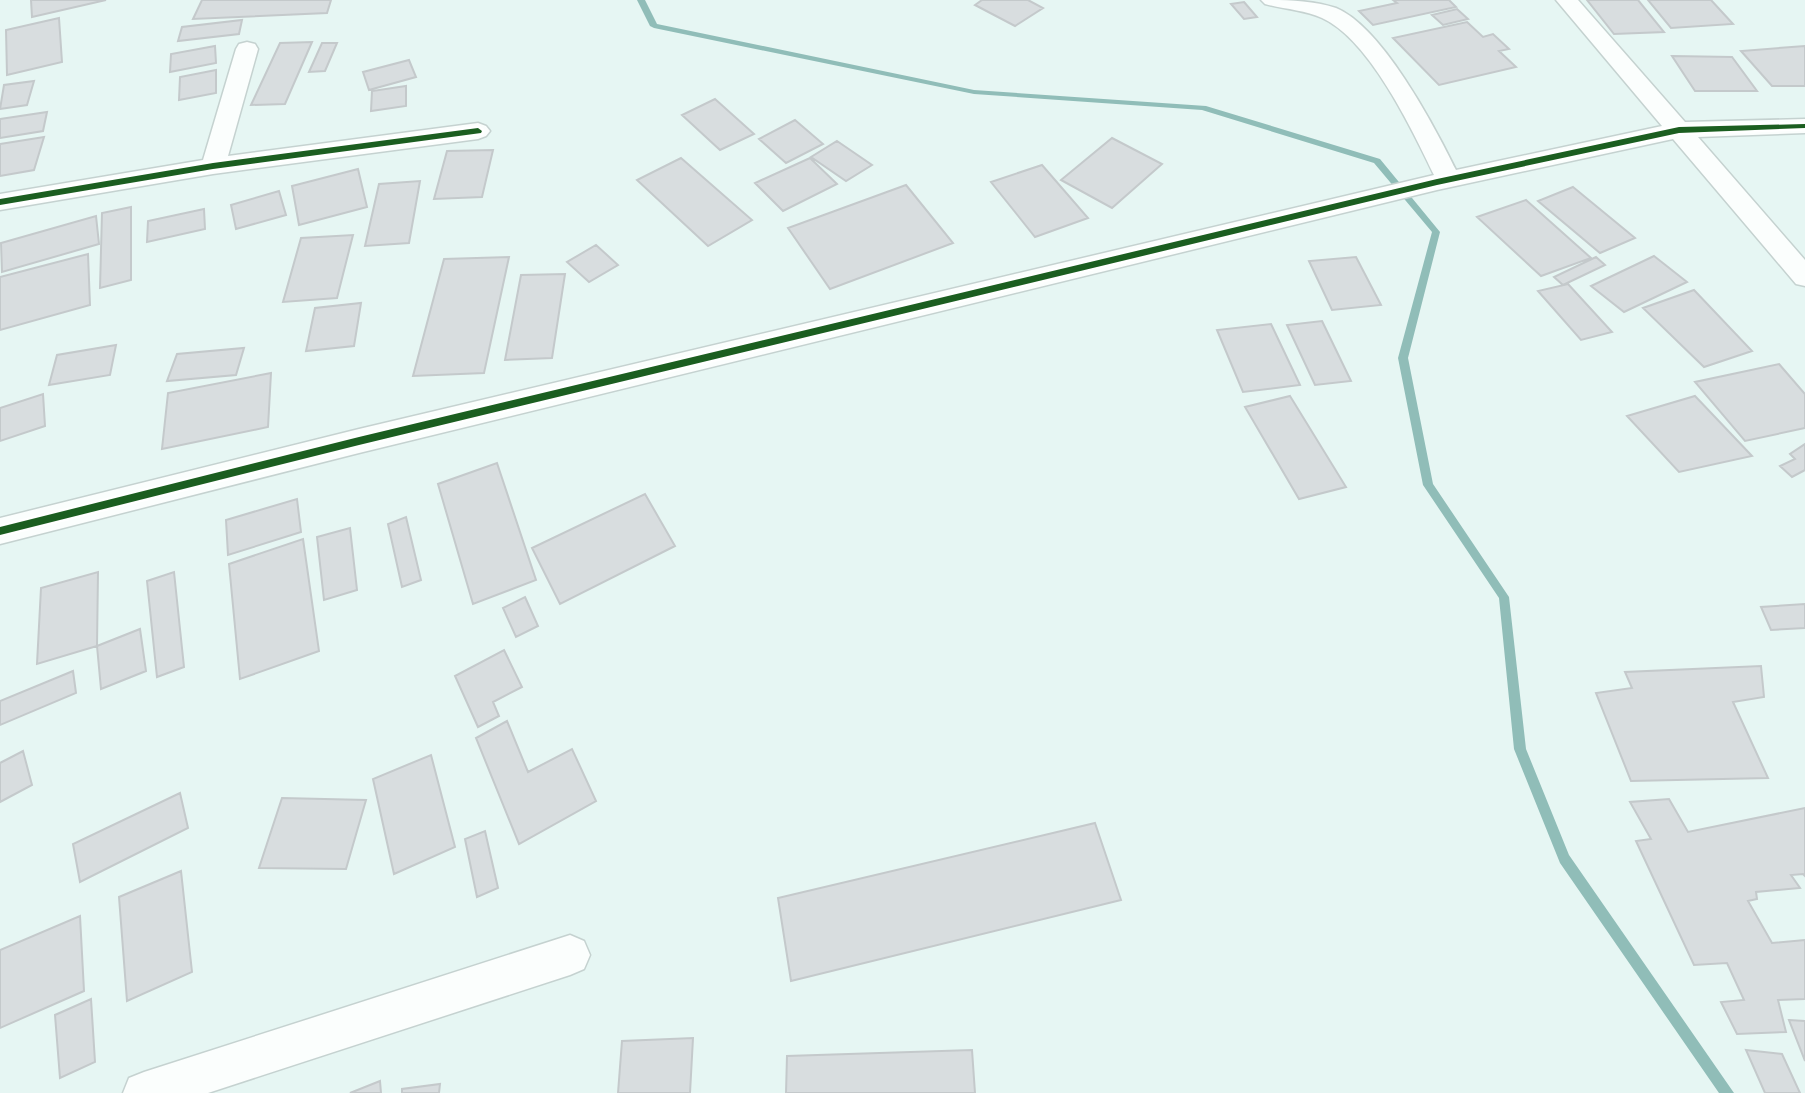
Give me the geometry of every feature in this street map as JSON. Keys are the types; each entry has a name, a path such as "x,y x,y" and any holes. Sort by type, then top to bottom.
{"street":[{"path":"1272,0 1331,14 1348,24 1406,99 1443,181"},
{"path":"1567,0 1805,277"},
{"path":"213,166 247,49"},
{"path":"0,531 359,441 1443,181 1679,130 1805,126"},
{"path":"0,202 213,166 478,131"},
{"path":"144,1093 570,955"}],"building":[{"path":"31,0 106,0 32,17"},
{"path":"202,0 331,0 327,13 193,19"},
{"path":"982,0 1028,0 1043,8 1015,26 975,5"},
{"path":"1393,0 1449,0 1456,7 1373,25 1359,11 1397,3"},
{"path":"1587,0 1638,0 1664,32 1614,34"},
{"path":"1648,0 1711,0 1733,24 1671,28"},
{"path":"1244,2 1257,17 1244,19 1231,4"},
{"path":"1457,9 1468,19 1443,25 1432,15"},
{"path":"59,18 62,62 7,75 6,30"},
{"path":"242,20 239,34 178,41 182,27"},
{"path":"1467,22 1483,37 1493,34 1509,49 1499,51 1516,67 1439,85 1393,38"},
{"path":"312,42 285,104 251,105 280,43"},
{"path":"322,43 337,43 325,71 309,72"},
{"path":"215,46 216,63 170,72 171,54"},
{"path":"1805,46 1805,86 1772,86 1741,51"},
{"path":"1672,56 1732,57 1757,91 1695,91"},
{"path":"409,60 416,77 369,90 363,72"},
{"path":"216,70 216,93 179,100 180,77"},
{"path":"34,81 27,105 0,109 4,85"},
{"path":"406,86 406,106 371,111 372,91"},
{"path":"715,99 754,134 720,150 682,115"},
{"path":"47,112 43,131 0,138 0,119"},
{"path":"795,120 823,144 786,163 759,139"},
{"path":"44,137 34,170 0,176 0,144"},
{"path":"1112,138 1162,164 1112,208 1061,180"},
{"path":"837,141 872,165 846,181 811,157"},
{"path":"493,150 482,197 434,199 447,151"},
{"path":"681,158 752,220 708,246 637,180"},
{"path":"810,158 837,184 783,211 755,183"},
{"path":"1042,165 1088,218 1035,237 991,182"},
{"path":"358,169 367,207 299,225 292,186"},
{"path":"420,181 409,243 365,246 379,184"},
{"path":"906,185 953,243 830,289 788,228"},
{"path":"1573,187 1635,238 1600,253 1538,201"},
{"path":"279,191 286,215 236,229 231,205"},
{"path":"1526,200 1591,258 1541,276 1477,217"},
{"path":"131,207 131,280 100,288 102,213"},
{"path":"204,209 205,229 147,242 148,221"},
{"path":"96,216 99,244 2,272 1,243"},
{"path":"353,235 337,298 283,302 301,238"},
{"path":"596,245 618,265 589,282 567,262"},
{"path":"88,254 90,305 0,330 0,277"},
{"path":"1654,256 1687,282 1624,312 1591,286"},
{"path":"509,257 484,373 413,376 444,259"},
{"path":"1356,257 1381,305 1332,310 1309,261"},
{"path":"1596,257 1605,265 1563,285 1554,277"},
{"path":"565,274 552,358 505,360 521,275"},
{"path":"1568,284 1612,332 1581,340 1538,291"},
{"path":"1694,290 1752,351 1704,367 1643,308"},
{"path":"361,303 354,346 306,351 315,308"},
{"path":"1322,321 1351,381 1315,385 1287,325"},
{"path":"1271,324 1300,385 1243,392 1217,330"},
{"path":"116,345 110,375 49,385 57,355"},
{"path":"244,348 236,375 167,381 177,354"},
{"path":"1779,364 1805,394 1805,428 1745,441 1695,382"},
{"path":"271,373 268,427 162,449 168,393"},
{"path":"43,394 45,426 0,441 0,408"},
{"path":"1290,396 1346,487 1299,499 1245,407"},
{"path":"1695,396 1752,456 1679,472 1627,416"},
{"path":"1805,444 1805,470 1792,477 1780,466 1795,459 1790,454"},
{"path":"497,463 536,580 473,604 438,484"},
{"path":"645,494 675,546 560,604 532,548"},
{"path":"297,499 301,532 228,555 226,520"},
{"path":"406,517 421,580 402,587 388,524"},
{"path":"350,528 357,590 324,600 317,537"},
{"path":"303,539 319,651 240,679 229,564"},
{"path":"98,572 97,646 37,664 41,588"},
{"path":"174,572 184,667 157,677 147,581"},
{"path":"525,597 538,626 516,637 503,608"},
{"path":"1805,604 1805,628 1771,630 1761,607"},
{"path":"140,629 146,671 101,689 97,646"},
{"path":"504,650 522,687 493,702 499,716 478,727 455,676"},
{"path":"1761,666 1764,697 1733,702 1768,778 1631,781 1596,693 1632,688 1625,672"},
{"path":"73,671 76,693 0,725 0,701"},
{"path":"507,721 528,772 572,749 596,801 519,844 476,738"},
{"path":"23,751 32,785 0,802 0,763"},
{"path":"431,755 455,847 394,874 373,779"},
{"path":"180,793 188,828 80,882 73,844"},
{"path":"282,798 366,800 346,869 259,868"},
{"path":"1669,799 1688,832 1805,808 1805,876 1791,875 1800,888 1756,892 1757,899 1748,901 1772,943 1805,940 1805,999 1778,1000 1786,1032 1737,1034 1721,1002 1744,1000 1727,963 1694,965 1636,841 1651,839 1630,802"},
{"path":"1095,823 1121,900 791,981 778,898"},
{"path":"485,831 498,888 477,897 465,839"},
{"path":"181,871 192,972 127,1001 119,897"},
{"path":"80,916 84,991 0,1028 0,950"},
{"path":"91,999 95,1062 60,1078 55,1015"},
{"path":"1789,1020 1805,1021 1805,1061"},
{"path":"693,1038 690,1093 618,1093 622,1041"},
{"path":"972,1050 975,1093 786,1093 787,1056"},
{"path":"1746,1050 1782,1054 1800,1093 1765,1093"},
{"path":"380,1081 381,1093 350,1093"},
{"path":"440,1084 439,1093 402,1093 402,1089"}],"waterway":[{"path":"641,0 654,26 974,92 1203,108 1377,161 1436,232 1403,358 1428,485 1504,597 1520,749 1564,859 1727,1093"}],"cycle path":[{"path":"0,531 359,441 1437,182 1679,130 1805,126"},
{"path":"0,202 213,166 478,131"}]}
